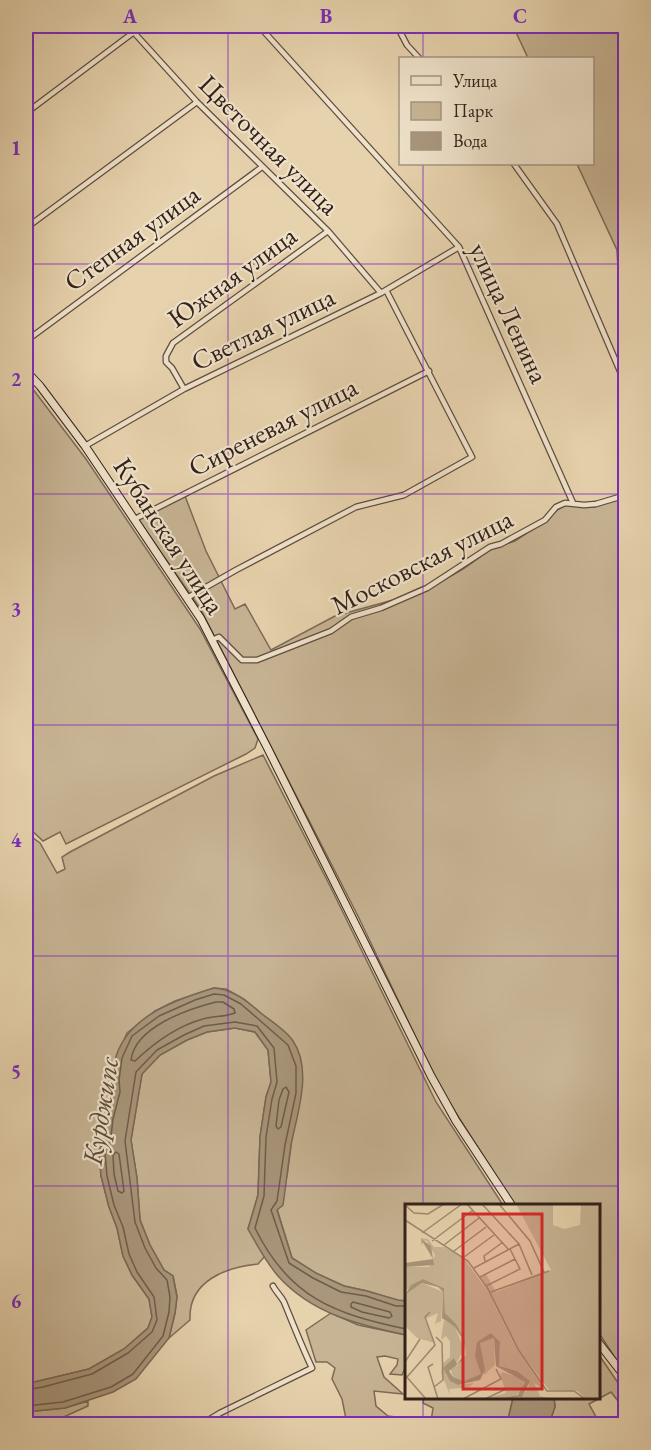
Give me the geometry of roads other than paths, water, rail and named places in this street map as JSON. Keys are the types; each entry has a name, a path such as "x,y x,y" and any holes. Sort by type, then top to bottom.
{"main road":[{"name":"Кубанская улица","path":"26,371 85,446 187,598 261,735 431,1076 456,1121 511,1204"},
{"path":"600,1345 626,1378"}],"street":[{"name":"Цветочная улица","path":"128,26 196,102 328,231 384,292 429,371 472,458 404,495 356,507 187,598"},
{"name":"улица Ленина","path":"259,26 459,247 573,503"},
{"path":"397,26 418,57"},
{"path":"26,113 134,32"},
{"path":"26,228 196,102"},
{"path":"515,165 557,224 626,385"},
{"name":"Степная улица","path":"26,341 262,167"},
{"name":"Южная улица","path":"184,388 166,362 166,356 173,343 328,231"},
{"name":"Светлая улица","path":"85,446 184,388 384,292 459,247"},
{"name":"Сиреневая улица","path":"135,519 429,371"},
{"path":"573,503 596,504 626,495"},
{"name":"Московская улица","path":"211,640 219,638 242,660 257,660 331,631 351,617 381,608 427,588 490,547 501,544 545,520 556,507 565,503 573,503"},
{"path":"202,1425 220,1413 312,1368 285,1304 273,1286"}],"water":[{"name":"Курджипс","path":"214,988 234,994 251,1005 293,1041 302,1065 302,1092 291,1145 283,1205 277,1210 292,1258 316,1273 344,1286 405,1301 405,1335 354,1322 321,1309 291,1289 266,1259 248,1229 258,1195 260,1137 266,1097 271,1082 268,1050 255,1032 235,1028 207,1032 160,1055 142,1074 131,1140 140,1220 150,1245 164,1270 173,1276 177,1297 169,1338 136,1379 113,1392 65,1408 26,1412 26,1384 89,1369 124,1349 148,1328 152,1317 149,1299 132,1275 123,1256 101,1176 99,1150 103,1142 107,1115 114,1093 113,1072 119,1049 127,1035 139,1023 152,1013 183,998"},
{"path":"513,1399 554,1399 555,1407 549,1424 507,1424"}]}
